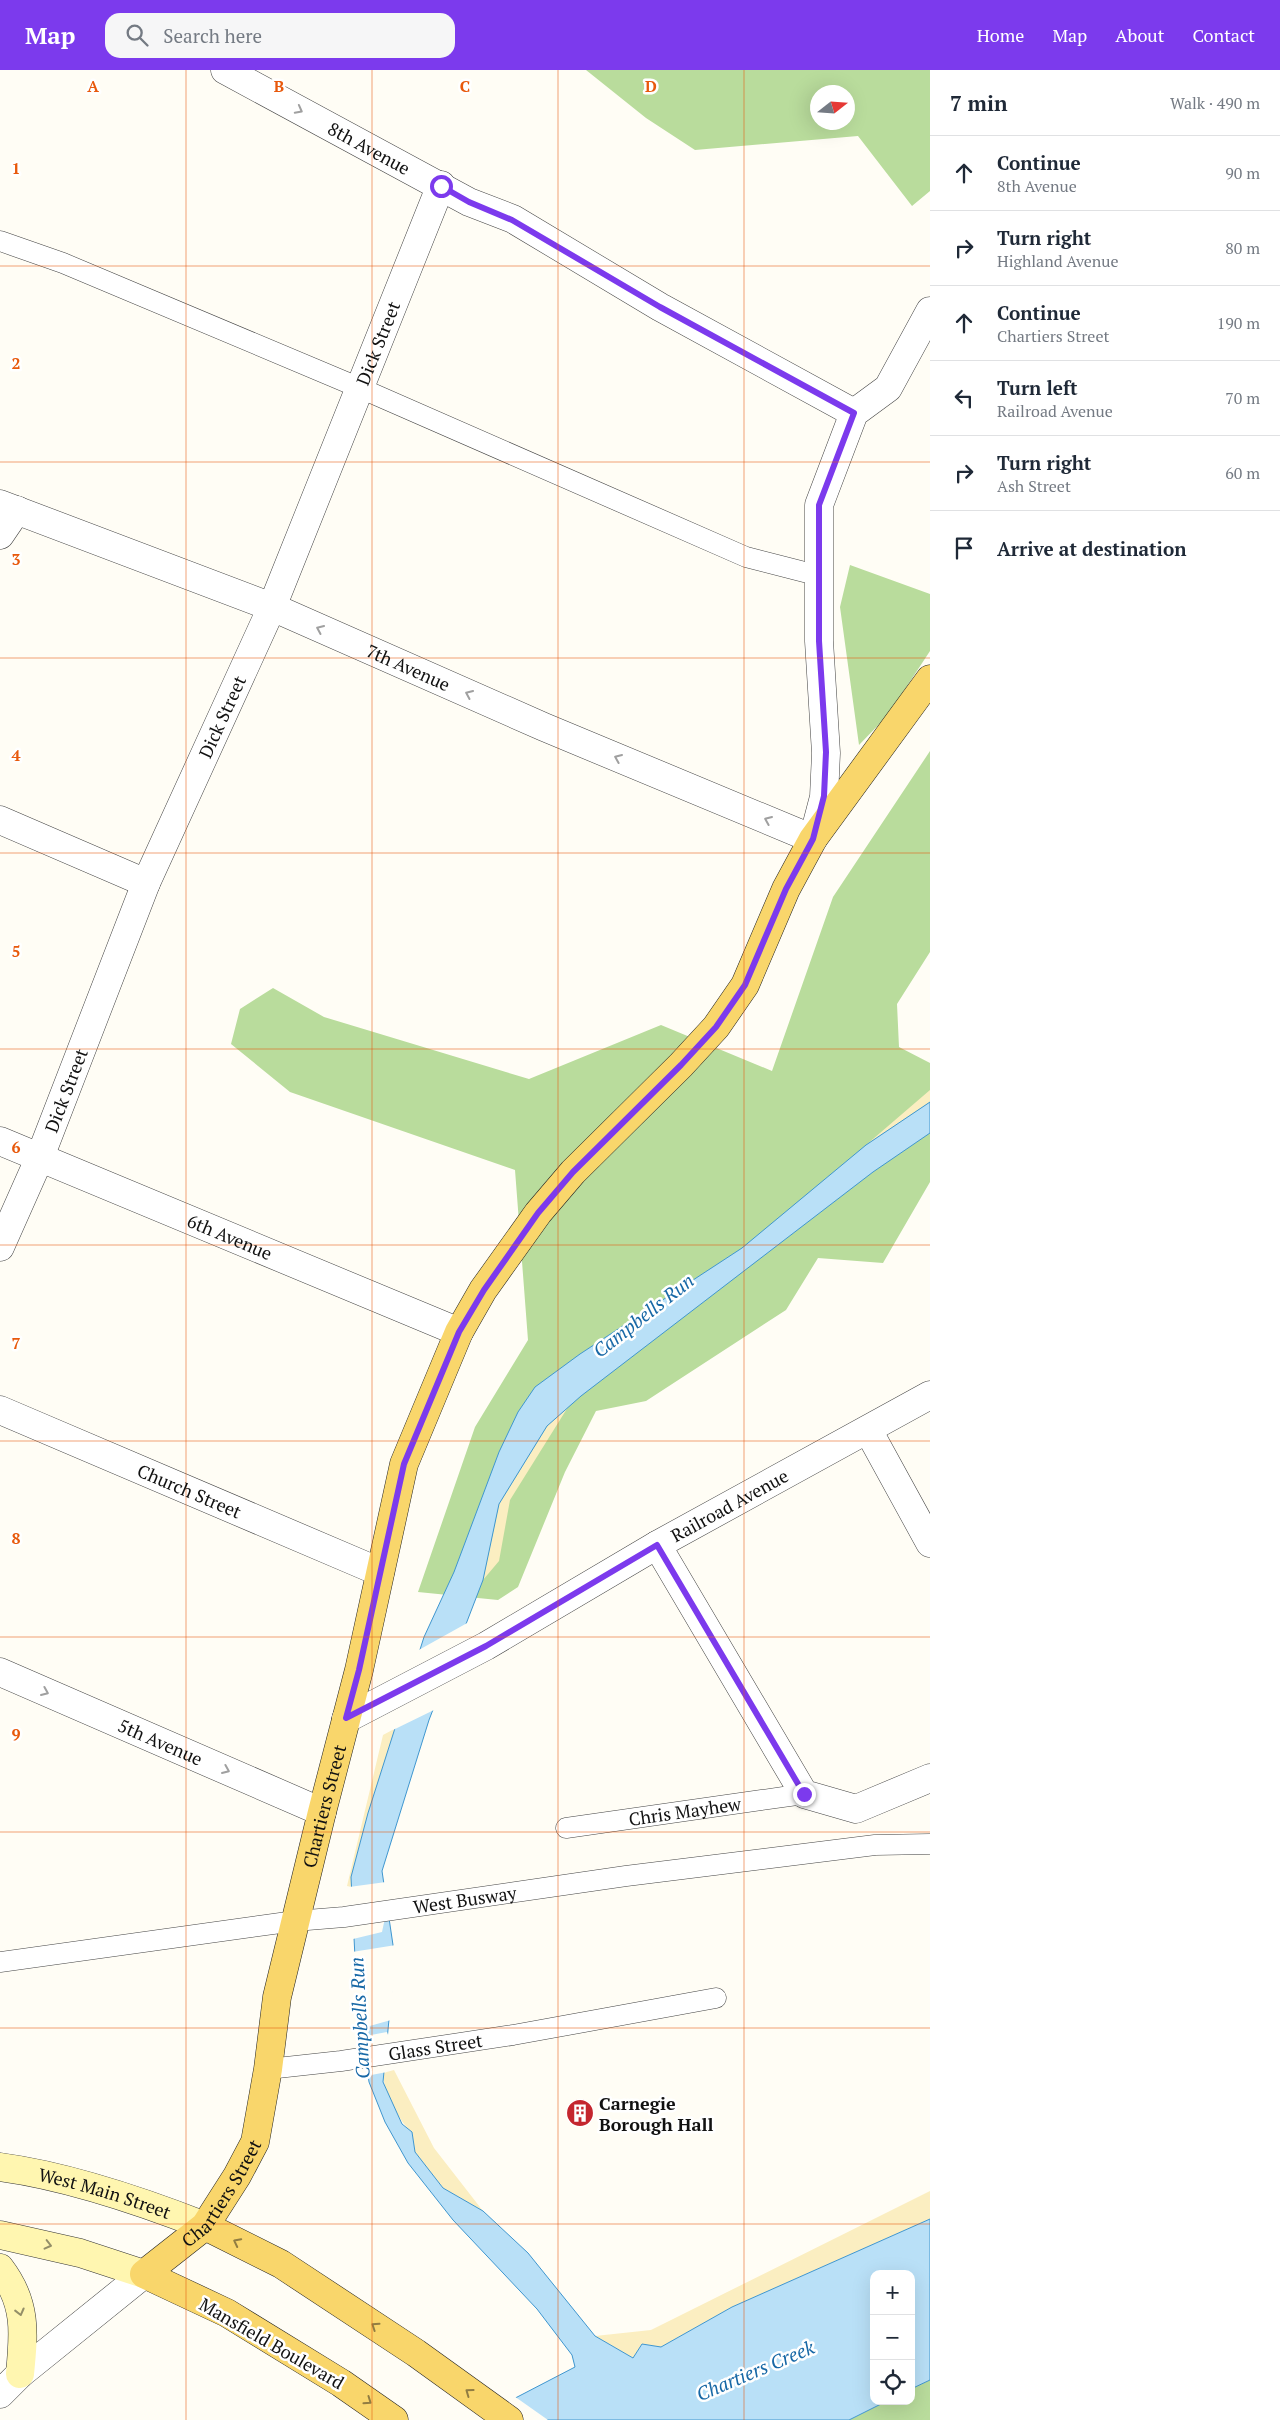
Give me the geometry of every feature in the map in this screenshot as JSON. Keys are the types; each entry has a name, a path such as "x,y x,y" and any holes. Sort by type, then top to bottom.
{"main road":[{"name":"Chartiers Street","path":"144,2274 205,2226 237,2176 255,2142 278,1997 322,1812 359,1670 404,1464 459,1332 489,1282 538,1213 573,1172 681,1065 716,1027 745,985 786,889 813,839 930,679"},
{"name":"West Main Street","path":"0,2167 94,2188 152,2205 205,2226"},
{"path":"205,2226 281,2264 416,2353 508,2420"},
{"name":"Mansfield Boulevard","path":"0,2235 87,2255 144,2274 227,2313 341,2382 394,2420"},
{"path":"0,2268 9,2280 22,2316 24,2338 20,2374"}],"street":[{"name":"8th Avenue","path":"226,70 469,202 512,220 660,307 854,413"},
{"name":"Dick Street","path":"0,1247 40,1157 146,883 272,607 441,186"},
{"path":"813,839 824,796 826,752 819,641 819,505 854,413 888,388 930,311"},
{"path":"0,536 8,507"},
{"name":"7th Avenue","path":"8,507 272,607 544,727 813,839"},
{"path":"0,820 146,883"},
{"name":"6th Avenue","path":"0,1141 459,1332"},
{"name":"Railroad Avenue","path":"346,1718 486,1646 657,1545 930,1395"},
{"name":"Church Street","path":"0,1410 380,1572"},
{"path":"868,1430 930,1543"},
{"path":"657,1545 804,1794 856,1809 930,1778"},
{"name":"5th Avenue","path":"0,1672 322,1812"},
{"name":"Chartiers Street","path":"0,2394 20,2374 144,2274"}],"lane":[{"path":"0,241 63,263 360,388 746,557 820,576"},
{"name":"Chris Mayhew","path":"566,1828 804,1794"},
{"name":"West Busway","path":"0,1962 295,1921 344,1917 422,1904 866,1847 930,1844"},
{"name":"Glass Street","path":"268,2069 341,2061 513,2035 716,1998"}],"green space":[{"path":"586,70 930,70 930,191 912,206 858,136 695,150 646,118"},
{"path":"850,565 930,594 930,651 888,715 859,745 840,607"},
{"path":"930,751 930,952 897,1004 899,1047 930,1063 930,1182 883,1263 818,1258 786,1310 646,1401 596,1411 565,1472 518,1587 498,1600 418,1592 475,1427 528,1340 515,1170 290,1092 231,1044 240,1009 273,988 324,1017 529,1079 661,1025 772,1071 833,897"},
{"path":"930,2380 930,2420 849,2420 879,2405 915,2405 915,2387"}],"sand":[{"path":"930,1090 930,1102 866,1145"},
{"path":"568,1407 510,1500 499,1561 483,1580 499,1504 547,1426"},
{"path":"396,1728 368,1813 351,1877 351,1887 347,1886 383,1735"},
{"path":"394,2070 434,2148 483,2211 443,2188 415,2152 412,2132 402,2121 388,2096 383,2073"},
{"path":"930,2191 930,2219 732,2307 661,2347 642,2344 633,2358 595,2336 651,2330"}],"water":[{"path":"930,1102 930,1133 873,1172 581,1396 547,1426 499,1504 483,1580 429,1720 382,1871 393,1945 392,1988 383,2082 402,2124 412,2132 415,2152 443,2188 483,2211 528,2253 595,2336 633,2358 642,2344 661,2347 732,2307 930,2219 930,2380 915,2387 915,2270 870,2270 870,2405 879,2405 849,2420 473,2420 575,2367 572,2355 537,2309 453,2220 408,2163 385,2122 369,2082 357,1998 351,1877 368,1813 424,1637 454,1572 499,1452 518,1412 535,1387 580,1354 742,1248 866,1145"}],"pier":[{"path":"469,1622 436,1709 393,1730 417,1651"},
{"path":"386,1882 389,1899 382,1932 353,1939 349,1887"},
{"path":"396,1945 391,2020 359,2029 354,1998 352,1952"},
{"path":"387,2032 390,2040 387,2072 366,2076 360,2037"},
{"path":"514,2396 548,2420 471,2420 472,2418"}],"place":[{"name":"Carnegie Borough Hall","path":"580,2113"}],"route":[{"path":"441,186 469,202 512,220 660,307 854,413 819,505 819,641 826,752 824,796 813,839 786,889 766,940 745,985 716,1027 681,1065 622,1121 573,1172 538,1213 484,1290 459,1332 422,1416 404,1464 359,1670 346,1718 486,1646 657,1545 804,1794"}],"water label":[{"name":"Campbells Run","path":"643,1315"},
{"name":"Campbells Run","path":"359,2018"},
{"name":"Chartiers Creek","path":"755,2370"}]}
